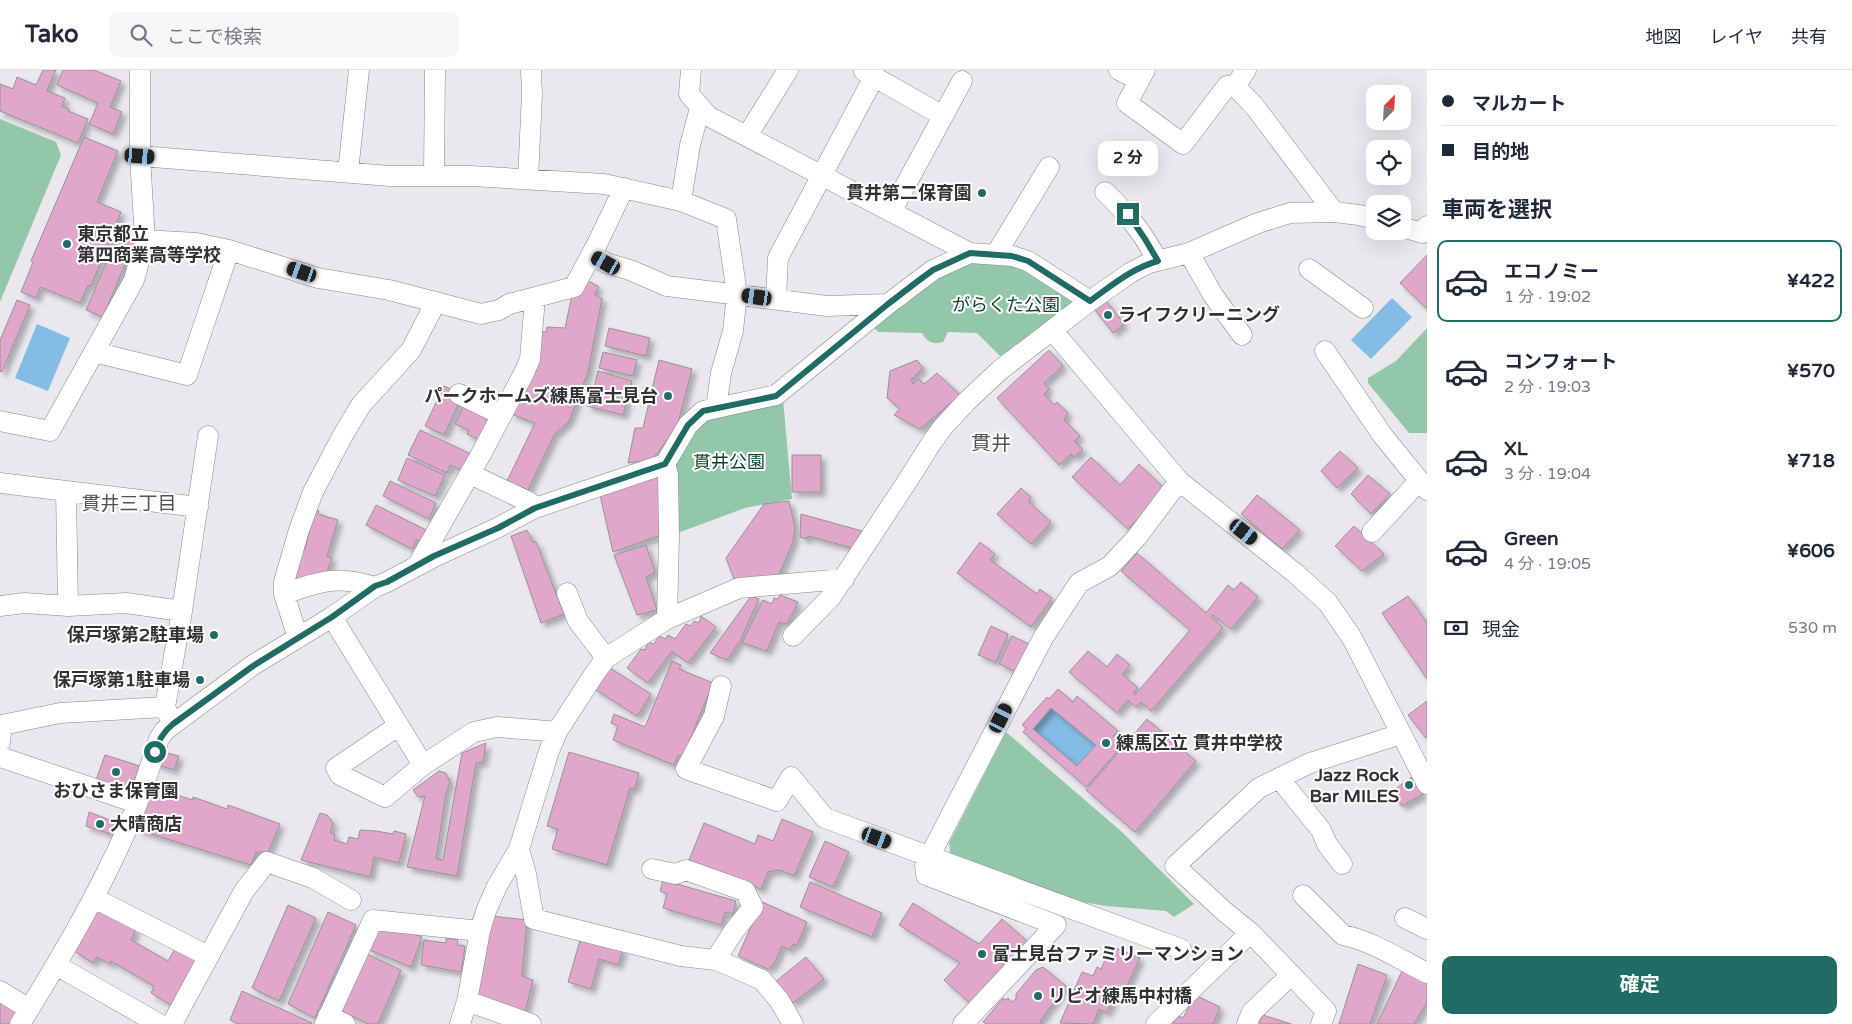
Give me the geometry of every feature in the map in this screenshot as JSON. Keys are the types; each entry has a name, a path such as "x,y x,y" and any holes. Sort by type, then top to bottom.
{"street":[{"path":"0,421 50,431 134,280 145,240 140,156 140,70"},
{"path":"348,172 359,70"},
{"path":"434,174 435,70"},
{"path":"528,179 532,94 531,70"},
{"path":"691,70 689,94 708,116 970,253 1012,256 1028,261 1090,301"},
{"path":"747,136 788,70"},
{"path":"1119,70 1142,75 1127,103 1183,144 1227,86 1242,78 1244,97 1255,107 1334,212"},
{"path":"776,299 778,258 822,176 868,73 943,116"},
{"path":"891,212 962,81"},
{"path":"681,201 690,145 700,108"},
{"path":"140,156 390,176 434,174 597,183 681,201 726,219 737,294 732,331 721,373 716,408"},
{"path":"996,254 1049,167"},
{"path":"145,240 196,243 230,250 318,278 389,290 481,314 500,310 509,304 574,287 624,188"},
{"path":"1105,192 1128,214 1158,261"},
{"path":"793,636 831,597 844,579 943,427 1000,370 1090,301 1130,273 1149,263 1189,253 1258,223 1290,213 1334,212 1366,216"},
{"path":"1411,230 1422,233 1427,226"},
{"path":"94,352 187,376 230,250"},
{"path":"0,742 2,725 60,713 169,716 332,617 375,586 387,582 535,508 665,464 688,425 703,411 776,396 888,304 933,270 970,253"},
{"path":"1189,253 1213,295 1242,335"},
{"path":"592,254 606,263 630,270 667,286 826,306 888,304"},
{"path":"1309,269 1363,308"},
{"path":"417,566 470,474 530,359 535,298"},
{"path":"298,638 284,594 284,582 298,530 319,479 361,406 411,350 436,302"},
{"path":"1053,331 1179,481 1295,573 1328,603 1352,638 1401,734 1420,753 1427,784"},
{"path":"1325,351 1383,436 1423,485 1372,532"},
{"path":"459,394 502,415"},
{"path":"0,991 25,1016 56,966 94,898 127,829 159,739 164,731 169,716 182,611 208,436"},
{"path":"665,464 668,474 670,536 667,619"},
{"path":"470,474 529,502 535,508"},
{"path":"963,1024 1056,925 926,875 925,864 1042,638 1079,583 1110,566 1137,537 1179,481"},
{"path":"0,483 198,507"},
{"path":"66,491 68,606"},
{"path":"460,1024 467,1001 480,931 486,911 497,886 519,849 555,736 606,658 667,619 739,588 844,579"},
{"path":"284,594 323,580 355,580 375,586"},
{"path":"568,593 578,621 606,658"},
{"path":"0,606 25,603 68,606 126,603 182,611"},
{"path":"332,617 423,766"},
{"path":"721,686 714,716 686,769 777,801 791,777 825,818 928,858 1181,949"},
{"path":"398,726 336,768 340,775 385,797 423,766 474,732 497,727 548,731 555,736"},
{"path":"1322,1024 1326,1011 1250,933 1175,866 1259,788 1310,763 1401,734"},
{"path":"0,757 137,803"},
{"path":"1279,778 1320,830 1342,864"},
{"path":"519,849 526,874 534,919 681,956 715,960 762,980 779,1000 793,1024"},
{"path":"172,1024 244,891 267,862 313,878 351,900"},
{"path":"652,868 676,874 686,870 745,891 753,907 715,960"},
{"path":"1303,894 1343,935 1373,946 1427,973"},
{"path":"94,898 208,956"},
{"path":"1405,918 1427,929"},
{"path":"333,1021 373,920 480,931"},
{"path":"1156,1024 1250,933"},
{"path":"56,966 159,1024"},
{"path":"1247,1024 1252,1012 1291,976"},
{"path":"467,1001 531,1024"}],"green space":[{"path":"0,119 56,142 61,155 0,302"},
{"name":"がらくた公園","path":"997,261 1027,268 1072,298 1072,305 1037,332 1000,356 977,333 948,332 943,342 933,343 928,341 922,333 878,332 873,326 929,281 970,262"},
{"path":"1427,328 1427,433 1409,433 1368,383 1368,378 1396,361"},
{"name":"貫井公園","path":"783,399 792,499 745,508 675,534 675,458 707,416"},
{"path":"1006,732 1122,832 1194,904 1174,917 1166,911 1106,906 1077,901 950,853 949,843"}],"water":[{"path":"1392,298 1412,317 1371,359 1351,340"},
{"path":"37,324 70,338 48,391 15,378"},
{"path":"1051,708 1096,745 1077,766 1033,729"}],"building":[{"path":"43,70 56,70 47,91 65,98 62,106 69,109 68,111 88,119 78,143 0,111 0,84 13,89 17,77 36,85"},
{"path":"63,70 94,70 121,81 110,107 122,112 113,134 89,124 98,103 57,85"},
{"path":"84,137 118,151 97,202 121,212 91,286 88,285 80,303 40,287 36,298 21,292 33,262 31,261"},
{"path":"118,235 134,242 103,317 86,310"},
{"path":"1427,255 1427,309 1400,283"},
{"path":"587,280 599,287 594,294 602,299 588,372 569,421 554,435 528,490 507,481 535,423 511,414 541,331 546,332 547,327 565,328 572,295"},
{"name":"ライフクリーニング","path":"1103,297 1124,324 1113,333 1092,306"},
{"path":"17,300 30,305 2,372 0,371 0,340"},
{"path":"609,328 650,338 646,356 605,346"},
{"path":"1049,350 1063,366 1044,383 1049,389 1044,394 1054,405 1057,402 1068,413 1064,420 1080,436 1074,441 1083,450 1074,457 1071,454 1059,465 997,398"},
{"path":"603,352 637,360 633,376 599,368"},
{"name":"パークホームズ練馬富士見台","path":"659,360 692,369 678,423 652,460 628,463 635,428 643,428"},
{"path":"917,360 923,368 911,380 913,384 919,379 924,384 937,373 960,395 920,429 894,415 900,409 887,398 890,371"},
{"path":"598,371 632,381 628,396 594,387"},
{"path":"444,386 455,391 459,403 444,435 425,426"},
{"path":"591,391 627,400 623,415 587,406"},
{"path":"465,403 490,414 479,440 467,434 469,430 455,424"},
{"path":"420,430 471,454 464,471 450,465 447,473 408,455"},
{"path":"1340,451 1358,468 1337,488 1321,471"},
{"path":"792,455 821,455 821,492 792,492"},
{"path":"1091,457 1120,485 1139,464 1166,490 1128,529 1072,477"},
{"path":"407,458 445,475 435,496 398,480"},
{"path":"1368,475 1390,494 1371,514 1351,494"},
{"path":"660,476 661,535 613,552 600,495"},
{"path":"390,481 436,503 429,519 383,496"},
{"path":"1021,488 1031,497 1028,501 1051,522 1031,544 997,514"},
{"path":"1257,495 1300,530 1282,549 1241,514"},
{"path":"789,501 795,527 793,542 778,577 734,579 726,558 764,504"},
{"path":"376,505 426,530 420,541 417,539 412,549 366,525"},
{"path":"314,509 319,511 318,514 338,520 327,556 332,558 327,572 298,582 292,578 299,556 305,549"},
{"path":"801,514 862,531 852,548 808,536 807,539 800,537"},
{"path":"1354,526 1384,554 1362,571 1335,546"},
{"path":"527,530 533,542 536,542 564,614 541,623 511,536"},
{"path":"980,542 995,554 990,560 1037,594 1040,589 1052,598 1031,627 957,573"},
{"path":"646,545 655,572 646,577 657,610 637,615 614,555"},
{"path":"1137,553 1206,613 1228,585 1234,590 1241,582 1258,597 1231,629 1213,615 1211,617 1223,628 1151,711 1141,702 1136,707 1128,700 1117,713 1069,672 1088,651 1107,667 1117,654 1130,665 1122,674 1138,688 1133,693 1135,695 1190,630 1121,571"},
{"path":"780,595 798,602 787,624 779,622 767,651 742,643 763,600 772,604 774,598 778,599"},
{"path":"751,596 759,599 740,641 727,660 710,653"},
{"path":"1408,596 1427,623 1427,679 1382,613"},
{"path":"701,616 716,627 688,663 672,651 648,683 627,668 641,649 645,650 648,642 654,644 659,636 666,639 668,635 675,639 686,624 691,626 694,621 699,623"},
{"path":"991,626 1008,634 996,662 978,655"},
{"path":"1012,636 1029,644 1016,672 999,664"},
{"path":"672,661 681,665 679,669 713,683 683,757 678,755 674,765 613,740 618,726 611,723 614,714 645,727"},
{"path":"607,666 651,694 637,716 593,688"},
{"path":"1058,689 1073,702 1077,696 1118,731 1113,736 1123,745 1086,787 1023,732 1026,728 1022,725 1047,697 1049,699","holes":["1051,708 1096,745 1077,766 1033,729"]},
{"path":"1427,701 1427,737 1426,738 1408,715"},
{"path":"1147,719 1196,761 1135,832 1086,790"},
{"path":"486,743 483,762 476,763 457,876 407,867 425,796 418,797 413,790 439,771 446,773 450,782 446,793 436,859 443,860 462,753"},
{"path":"159,751 179,756 174,770 155,764"},
{"path":"569,752 639,773 635,789 630,788 607,865 552,849 558,829 547,826"},
{"name":"おひさま保育園","path":"105,755 140,766 129,792 96,780"},
{"name":"Jazz Rock Bar MILES","path":"1412,777 1423,794 1402,806 1391,792"},
{"path":"153,788 193,800 193,797 227,809 228,805 280,824 268,852 256,852 251,865 138,830 150,789 153,790"},
{"name":"大晴商店","path":"89,812 115,822 111,834 86,826"},
{"path":"320,813 327,815 333,823 330,833 335,834 334,840 347,844 349,837 358,839 360,830 393,834 394,831 406,834 399,863 374,857 370,877 301,860"},
{"path":"782,819 813,832 794,876 780,870 768,872 761,889 689,860 704,823 755,844 758,835 773,841"},
{"path":"825,841 849,852 833,887 809,877"},
{"path":"663,880 736,901 733,914 725,912 721,925 663,908 667,894 660,891"},
{"path":"810,882 882,913 872,937 800,907"},
{"path":"762,902 807,922 797,945 793,944 790,950 782,946 774,964 768,969 738,956"},
{"name":"富士見台ファミリーマンション","path":"913,903 979,944 1002,919 1028,942 972,1005 944,980 960,963 899,925"},
{"path":"288,905 316,918 279,1001 252,988"},
{"path":"98,910 136,929 131,940 168,961 176,947 197,960 171,1005 151,993 154,986 111,961 110,964 97,957 93,963 74,951"},
{"path":"328,912 356,925 315,1018 288,1004"},
{"path":"491,916 527,920 522,976 533,980 525,1012 477,994"},
{"path":"381,927 408,932 422,937 411,967 367,949"},
{"path":"581,937 623,949 618,965 599,959 591,989 568,982"},
{"path":"446,938 458,940 457,945 465,946 461,972 421,965 424,940 446,943"},
{"path":"1111,946 1140,958 1124,992 1117,990 1107,1013 1099,1009 1093,1024 1060,1023 1082,972 1093,976 1097,967 1101,969"},
{"path":"367,954 401,970 378,1024 369,1024 341,1011"},
{"path":"806,957 824,979 793,1003 775,982"},
{"path":"1358,964 1387,975 1370,1024 1339,1024"},
{"name":"リビオ練馬中村橋","path":"1043,967 1066,986 1040,1021 1043,1024 986,1024 983,1022 1003,998 1006,1000 1008,998 1012,1002 1016,999 1016,994 1036,970"},
{"path":"1402,971 1427,983 1427,1002 1414,1024 1377,1024"},
{"path":"242,991 312,1024 238,1024 230,1020"},
{"path":"1195,995 1220,1007 1213,1024 1173,1024 1176,1015 1183,1018"},
{"path":"3,1001 17,1010 11,1024 0,1024 0,1005"},
{"path":"1263,1015 1291,1024 1258,1024"}],"place":[{"name":"貫井第二保育園","path":"982,193"},
{"name":"東京都立 第四商業高等学校","path":"67,244"},
{"name":"ライフクリーニング","path":"1108,315"},
{"name":"パークホームズ練馬富士見台","path":"668,396"},
{"name":"保戸塚第2駐車場","path":"214,635"},
{"name":"保戸塚第1駐車場","path":"200,680"},
{"name":"練馬区立 貫井中学校","path":"1106,743"},
{"name":"おひさま保育園","path":"116,772"},
{"name":"Jazz Rock Bar MILES","path":"1409,785"},
{"name":"大晴商店","path":"100,824"},
{"name":"富士見台ファミリーマンション","path":"982,954"},
{"name":"リビオ練馬中村橋","path":"1038,996"}],"district":[{"name":"貫井","path":"991,443"},
{"name":"貫井三丁目","path":"129,503"}],"route":[{"path":"155,752 164,731 173,724 253,666 332,617 375,586 387,582 434,556 498,528 535,508 665,464 688,425 703,411 776,396 888,304 933,270 970,253 1012,256 1028,261 1090,301 1130,273 1149,263 1158,261 1128,214"}]}
